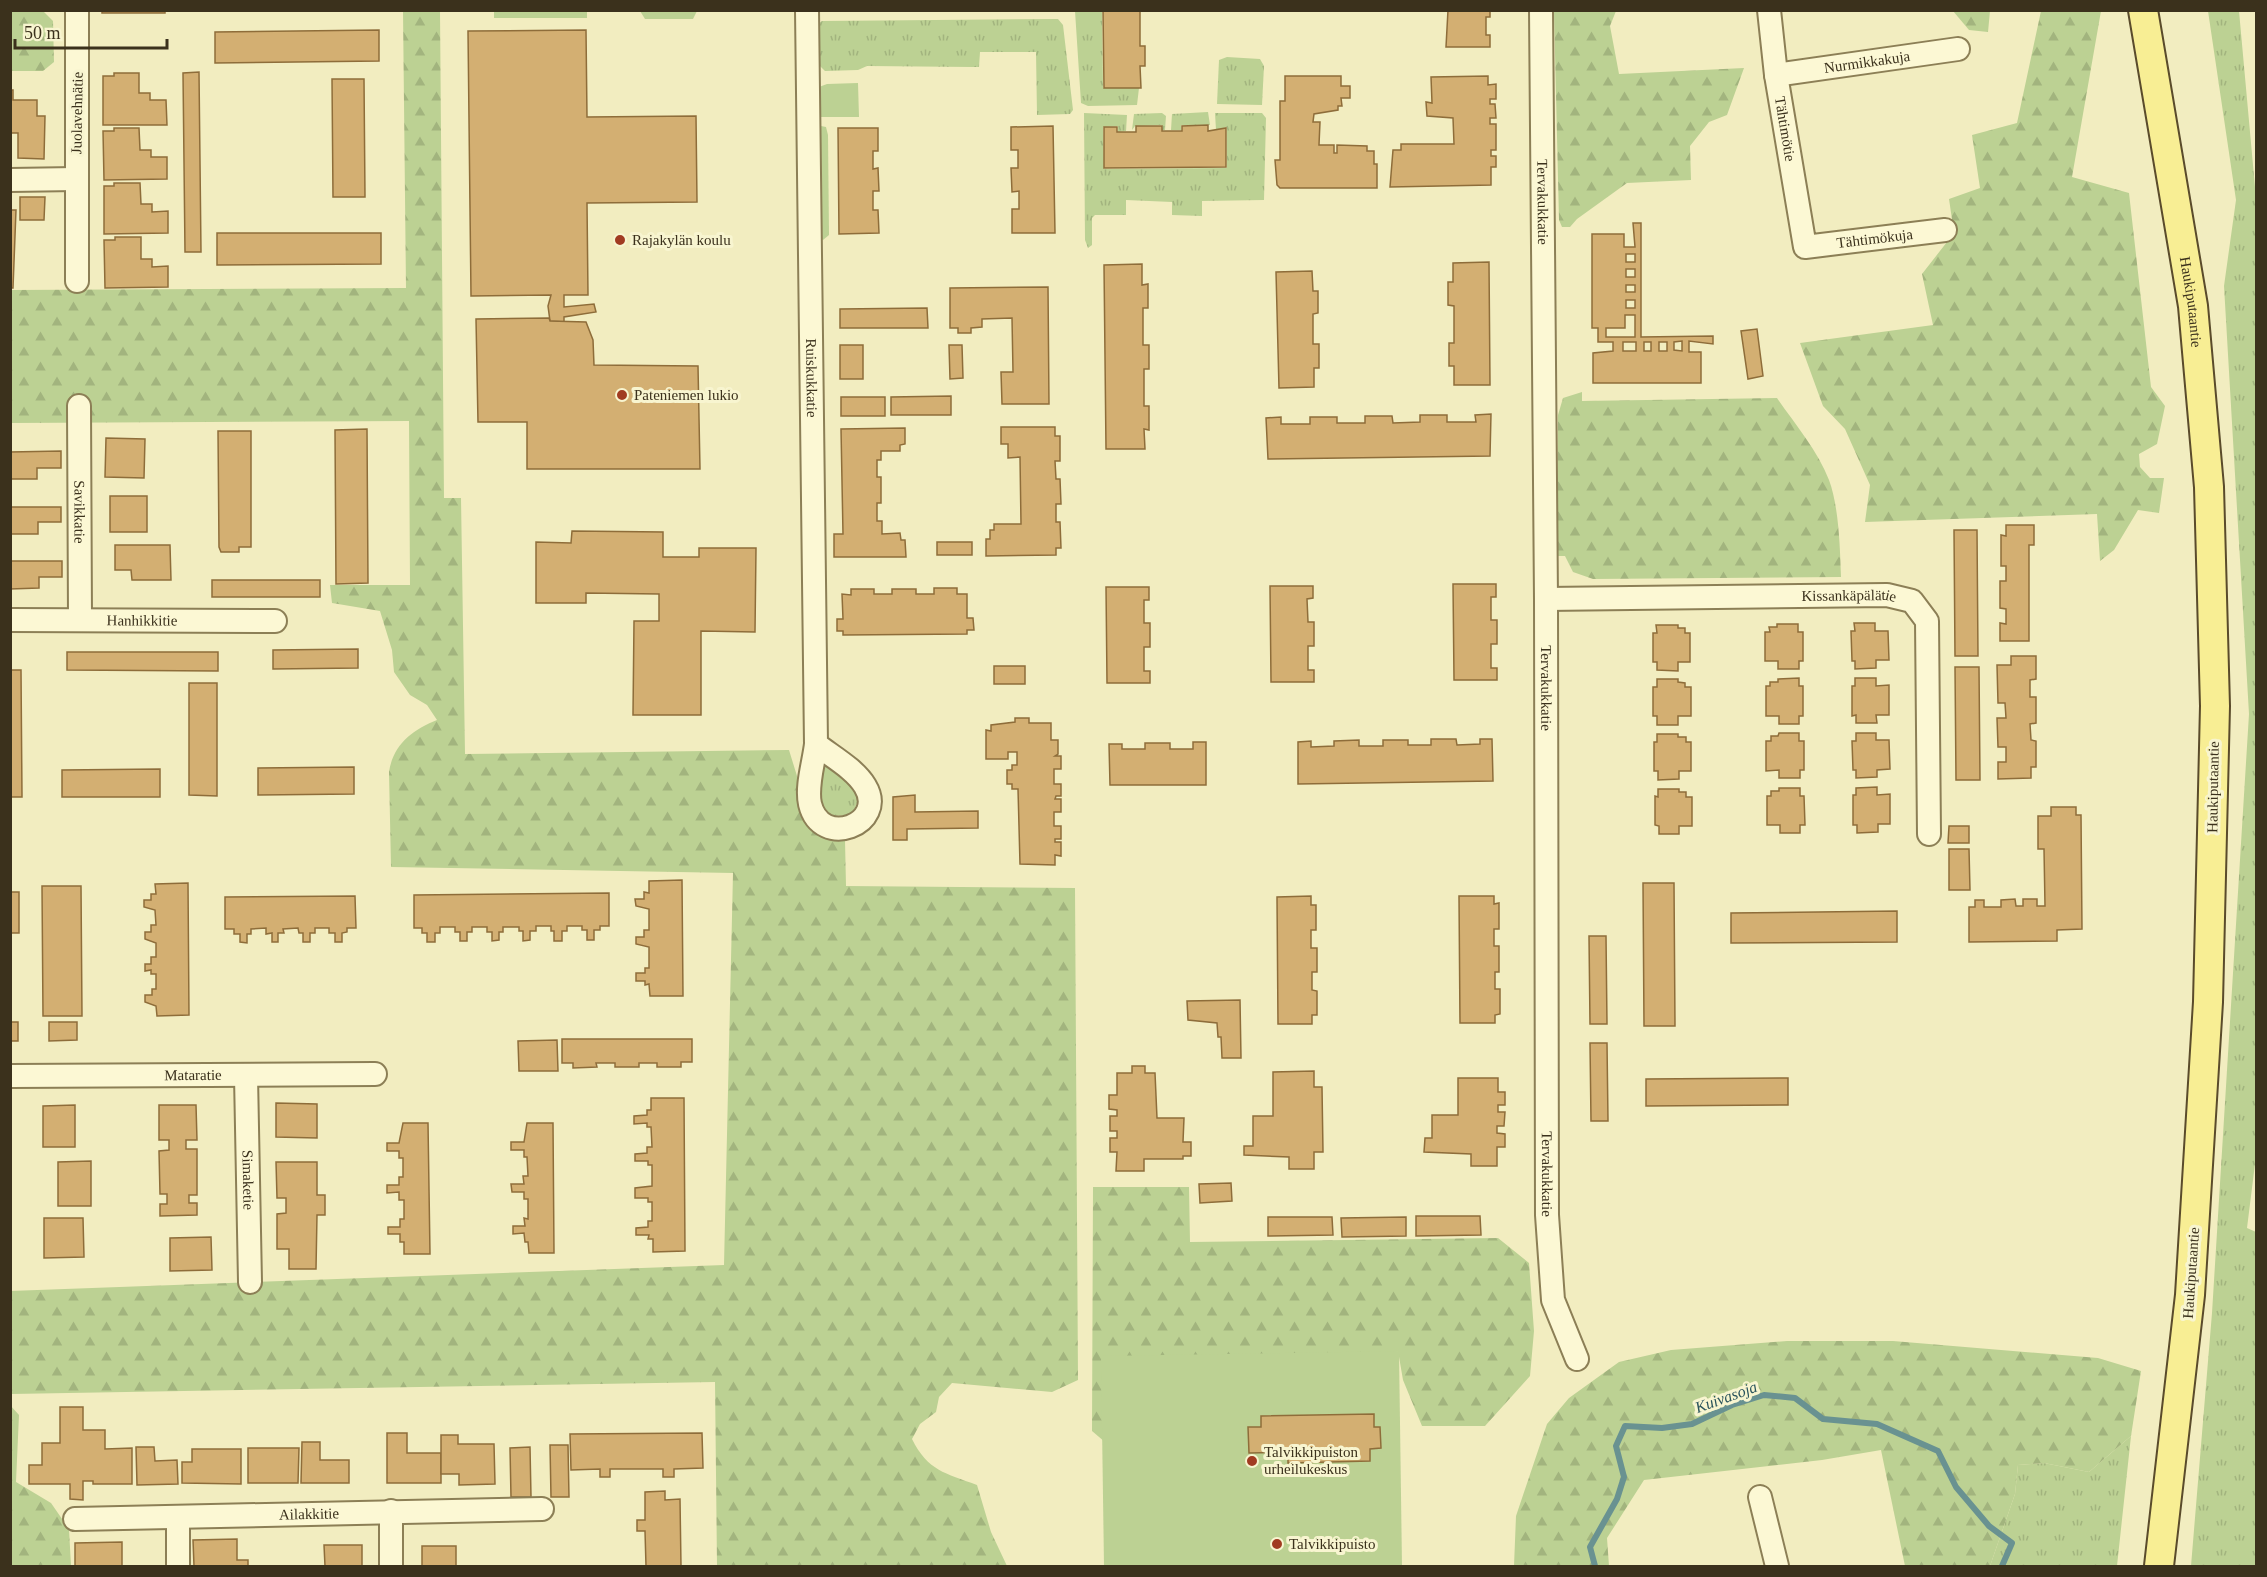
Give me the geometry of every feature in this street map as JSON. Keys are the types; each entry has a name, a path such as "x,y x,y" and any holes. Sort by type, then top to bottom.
{"main road":[{"name":"Haukiputaantie","path":"2143,10 2193,306 2209,487 2215,706 2208,1002 2190,1295 2159,1566"}],"street":[{"name":"Juolavehnätie","path":"77,10 77,281"},
{"name":"Ruiskukkatie","path":"807,10 816,744"},
{"name":"Tervakukkatie","path":"1541,10 1546,598 1547,1215 1553,1300 1577,1359"},
{"name":"Tähtimötie","path":"1769,10 1776,75 1804,247"},
{"name":"Nurmikkakuja","path":"1776,75 1958,49"},
{"path":"10,180 76,179"},
{"name":"Tähtimökuja","path":"1804,247 1945,230"},
{"name":"Savikkatie","path":"79,406 80,618"},
{"name":"Kissankäpälätie","path":"1546,598 1887,596 1912,601 1927,621 1929,834"},
{"name":"Hanhikkitie","path":"10,620 80,618 275,621"},
{"name":"Mataratie","path":"10,1076 375,1074"},
{"name":"Simaketie","path":"246,1076 250,1282"},
{"path":"1760,1497 1777,1566"},
{"name":"Ailakkitie","path":"75,1519 542,1509"},
{"path":"391,1511 391,1566"},
{"path":"178,1518 178,1566"}],"green space":[{"path":"403,11 440,11 444,498 461,498 465,754 789,750 801,789 835,839 845,840 846,886 1075,888 1078,1380 1052,1392 952,1383 939,1397 936,1412 920,1424 912,1439 924,1458 938,1470 977,1485 991,1532 1007,1566 717,1566 715,1382 11,1394 10,1291 724,1265 733,873 391,867 389,772 391,762 399,746 405,740 437,720 427,705 410,695 394,672 392,650 380,611 332,603 330,585 410,585 409,421 11,423 11,290 406,288"},
{"path":"494,11 587,11 587,18 494,18"},
{"path":"640,11 697,11 693,19 645,19"},
{"path":"1075,11 1102,11 1103,88 1139,88 1137,105 1088,106 1081,103"},
{"path":"1554,11 1616,11 1610,26 1619,74 1744,68 1727,115 1709,122 1690,146 1691,180 1627,183 1577,219 1570,227 1562,227 1559,220"},
{"path":"1953,11 1990,11 1988,32 1969,30"},
{"path":"2041,11 2101,11 2072,177 2129,193 2151,387 2165,406 2157,444 2139,454 2140,467 2150,478 2164,478 2159,513 2138,510 2114,550 2100,561 2097,514 1865,522 1870,485 1845,429 1823,406 1800,343 1933,325 1922,274 1954,233 1949,199 1980,188 1972,135 2017,123"},
{"path":"2208,11 2239,11 2256,198 2256,1156 2247,1228 2256,1232 2256,1566 2191,1566 2212,1313 2249,714 2224,286 2236,200"},
{"path":"11,12 44,12 53,21 54,62 43,71 11,71"},
{"path":"1058,19 1063,25 1073,110 1070,114 1037,115 1036,52 980,52 979,67 867,66 858,70 825,71 818,64 818,24 822,21"},
{"path":"1227,57 1260,59 1264,66 1262,105 1217,104 1219,60"},
{"path":"858,83 859,117 819,117 819,87 827,84"},
{"path":"1208,112 1210,125 1181,125 1181,130 1171,130 1172,114"},
{"path":"1084,113 1127,115 1126,131 1118,132 1118,126 1103,127 1104,169 1227,168 1227,127 1216,130 1215,113 1262,113 1266,118 1264,200 1202,201 1202,216 1172,215 1172,202 1126,200 1126,215 1095,215 1092,218 1092,245 1088,248 1085,240"},
{"path":"1162,113 1166,116 1165,130 1162,130 1162,125 1135,126 1132,130 1134,114"},
{"path":"821,126 826,127 828,135 829,235 823,240 820,238"},
{"path":"1582,392 1582,401 1777,398 1812,448 1829,480 1837,515 1841,577 1593,579 1573,572 1565,556 1557,556 1558,415 1563,398"},
{"path":"824,765 854,788 859,798 852,815 833,816 823,806 820,788 821,767"},
{"path":"1093,1187 1189,1187 1190,1242 1498,1238 1529,1263 1534,1331 1530,1376 1485,1426 1422,1426 1403,1380 1398,1351 1119,1454 1092,1431"},
{"path":"1787,1341 1893,1341 2098,1358 2141,1371 2131,1436 2089,1472 2044,1463 2018,1465 2015,1494 1990,1566 1905,1566 1881,1450 1822,1460 1644,1480 1607,1538 1609,1566 1514,1566 1516,1516 1547,1424 1569,1398 1619,1362 1671,1350"},
{"name":"Talvikkipuiston urheilukeskus","path":"1399,1351 1402,1566 1104,1566 1101,1356"},
{"path":"10,1405 19,1415 16,1482 51,1503 69,1529 71,1566 11,1566"},
{"path":"2131,1436 2117,1566 1990,1566 2015,1494 2018,1465 2044,1463 2089,1472"}],"building":[{"path":"102,10 165,10 165,13 102,13"},
{"path":"1103,10 1140,10 1140,46 1145,46 1145,66 1140,66 1141,88 1104,88"},
{"path":"1448,10 1490,10 1490,17 1486,17 1486,35 1490,35 1490,47 1446,47"},
{"path":"379,30 379,61 215,63 215,32"},
{"path":"586,30 587,117 696,116 697,202 587,203 588,295 564,295 564,307 594,304 596,312 564,317 564,322 550,321 548,306 551,295 471,296 468,31"},
{"path":"199,72 201,252 185,252 183,73"},
{"path":"114,73 139,73 139,93 150,93 150,100 166,100 167,125 103,125 103,76 114,76"},
{"path":"1285,76 1341,76 1341,86 1350,86 1350,98 1341,98 1342,106 1338,106 1338,110 1314,114 1313,122 1320,122 1319,145 1334,145 1334,153 1337,153 1337,145 1367,146 1367,151 1374,151 1374,164 1377,164 1377,188 1280,188 1277,185 1275,160 1280,160 1280,101 1285,101"},
{"path":"1488,76 1488,85 1496,84 1496,99 1490,99 1490,104 1495,104 1496,118 1490,118 1490,124 1496,124 1496,150 1491,150 1491,156 1496,156 1496,167 1491,167 1491,185 1390,187 1393,150 1401,150 1401,144 1454,144 1453,118 1427,116 1426,102 1432,103 1431,77"},
{"path":"332,79 364,79 365,197 333,197"},
{"path":"10,90 13,90 13,100 37,100 37,116 45,116 44,159 18,158 18,133 10,133"},
{"path":"1208,125 1208,131 1226,128 1226,167 1104,168 1104,127 1117,127 1117,132 1136,132 1136,126 1162,126 1162,131 1182,131 1182,126"},
{"path":"1053,126 1055,233 1012,233 1012,209 1019,209 1019,191 1012,192 1011,168 1018,168 1018,150 1011,150 1011,127"},
{"path":"114,128 139,128 140,150 151,150 151,157 167,157 167,179 104,180 103,131 114,131"},
{"path":"838,128 878,128 878,151 873,151 873,169 878,168 879,191 873,191 873,210 878,210 879,233 839,234"},
{"path":"114,183 140,183 141,204 152,204 152,212 168,211 168,233 104,234 104,186 114,186"},
{"path":"20,197 45,197 44,220 20,220"},
{"path":"10,210 16,210 13,288 10,288"},
{"path":"1633,223 1641,223 1641,337 1713,336 1713,344 1689,341 1689,352 1701,352 1701,383 1593,383 1593,353 1613,351 1613,342 1598,342 1598,328 1592,328 1592,234 1624,234 1624,247 1635,247","holes":["1626,254 1635,254 1635,262 1626,262","1626,269 1635,269 1635,277 1626,277","1626,285 1635,285 1635,292 1626,292","1626,300 1635,300 1635,308 1626,308","1625,315 1635,315 1635,337 1606,337 1606,328 1625,328","1682,341 1682,351 1674,350 1674,342","1623,342 1636,342 1636,351 1623,351","1644,342 1651,342 1651,351 1644,351","1659,342 1667,342 1667,351 1659,351"]},
{"path":"217,233 381,233 381,264 217,265"},
{"path":"115,237 141,237 141,259 152,259 152,267 168,266 168,287 105,288 104,240 115,240"},
{"path":"1489,262 1490,385 1454,385 1454,366 1449,366 1449,343 1454,343 1454,306 1448,305 1448,282 1453,282 1453,263"},
{"path":"1142,264 1142,285 1148,284 1148,308 1143,308 1143,345 1149,345 1149,369 1144,369 1144,406 1149,406 1149,430 1144,429 1145,449 1106,449 1104,265"},
{"path":"1312,271 1313,291 1318,291 1318,313 1313,314 1313,344 1319,344 1319,368 1314,368 1314,387 1279,388 1276,272"},
{"path":"1048,287 1049,404 1002,404 1001,372 1013,372 1012,318 982,319 982,327 971,328 971,333 958,333 958,328 950,328 950,288"},
{"path":"927,308 928,328 840,328 840,309"},
{"name":"Pateniemen lukio","path":"549,318 550,321 586,322 593,340 594,365 698,366 700,469 527,469 527,422 478,422 476,319"},
{"path":"1757,329 1763,376 1748,379 1741,331"},
{"path":"840,345 863,345 863,379 840,379"},
{"path":"949,345 962,345 963,378 950,379"},
{"path":"951,396 951,415 891,415 891,397"},
{"path":"841,397 885,397 885,416 841,416"},
{"path":"1491,414 1490,456 1268,459 1266,418 1281,417 1281,424 1310,424 1310,417 1337,417 1337,423 1365,423 1365,416 1392,416 1393,423 1420,422 1420,415 1447,415 1447,422 1476,422 1475,415"},
{"path":"1001,427 1055,427 1055,436 1060,436 1060,461 1055,461 1056,479 1060,479 1061,504 1056,504 1056,522 1060,522 1061,548 1056,548 1056,555 986,556 986,539 990,539 990,530 994,530 994,524 1021,524 1020,457 1008,458 1008,444 1001,444"},
{"path":"905,428 905,444 900,445 900,451 881,451 881,460 877,460 877,477 881,477 881,503 877,503 877,521 882,521 882,534 900,533 901,540 905,540 906,557 834,557 834,534 843,534 841,429"},
{"path":"367,429 368,583 336,584 335,430"},
{"path":"218,431 251,431 251,547 239,547 239,552 221,552 219,547"},
{"path":"106,438 145,439 144,478 105,477"},
{"path":"61,451 61,468 37,468 37,479 10,479 10,452"},
{"path":"110,496 147,496 147,532 110,532"},
{"path":"10,507 61,507 61,522 38,522 38,534 10,534"},
{"path":"2006,525 2034,525 2034,545 2029,545 2029,641 2000,641 2000,623 2006,624 2006,609 2000,608 2000,581 2006,581 2006,566 2001,566 2001,535 2006,536"},
{"path":"1954,530 1977,530 1978,656 1955,656"},
{"path":"572,531 663,532 663,557 699,557 699,548 756,548 755,632 701,631 701,715 633,715 634,621 659,621 659,594 586,593 586,603 536,603 536,542 571,543"},
{"path":"937,542 972,542 972,555 937,555"},
{"path":"115,545 170,545 171,580 132,580 131,570 115,570"},
{"path":"10,561 62,561 62,577 39,577 39,588 10,589"},
{"path":"212,580 320,580 320,597 212,597"},
{"path":"1453,584 1496,584 1496,597 1491,597 1491,620 1497,620 1497,644 1491,644 1491,668 1497,668 1497,680 1454,680"},
{"path":"1270,586 1313,586 1313,598 1307,599 1308,622 1314,622 1314,646 1308,646 1308,670 1314,670 1314,682 1271,682"},
{"path":"1106,587 1149,587 1149,600 1144,600 1144,623 1150,623 1150,647 1144,647 1144,671 1150,671 1150,683 1107,683"},
{"path":"934,588 957,588 957,594 967,594 967,618 973,618 974,630 967,630 967,634 843,635 843,631 837,631 837,619 843,619 842,594 851,595 851,589 874,589 874,594 892,594 892,589 916,589 916,594 934,594"},
{"path":"1854,623 1875,623 1875,631 1888,631 1889,660 1876,660 1876,668 1855,669 1855,661 1852,661 1851,631 1855,631"},
{"path":"1777,624 1798,624 1798,632 1803,632 1803,661 1799,661 1799,669 1778,669 1778,661 1765,661 1765,632 1770,632 1769,627 1777,627"},
{"path":"1656,625 1678,625 1678,628 1685,628 1685,633 1690,633 1690,662 1678,662 1678,671 1657,670 1657,662 1653,662 1653,633 1657,633"},
{"path":"358,649 358,668 273,669 273,650"},
{"path":"67,652 218,652 218,671 67,670"},
{"path":"2011,656 2036,656 2036,679 2030,680 2030,697 2036,697 2036,723 2030,724 2031,740 2036,741 2036,767 2031,767 2031,778 1998,779 1998,762 2006,762 2006,747 1998,747 1997,718 2006,718 2005,703 1998,703 1997,665 2011,665"},
{"path":"994,666 1025,666 1025,684 994,684"},
{"path":"1955,667 1979,667 1980,780 1956,780"},
{"path":"10,670 21,670 22,797 10,797"},
{"path":"1799,678 1799,686 1803,686 1803,716 1799,716 1799,724 1779,724 1779,716 1766,716 1766,686 1770,686 1770,682 1778,682 1778,679"},
{"path":"1855,678 1876,678 1876,686 1889,685 1889,715 1876,715 1877,723 1856,723 1856,715 1852,716 1852,686 1855,686"},
{"path":"1657,679 1678,679 1678,682 1685,683 1685,687 1691,687 1691,716 1678,716 1678,725 1657,725 1657,716 1653,716 1653,687 1657,687"},
{"path":"189,683 217,683 217,796 189,795"},
{"path":"1015,718 1029,718 1029,723 1051,723 1051,740 1058,740 1058,754 1055,756 1061,756 1061,769 1054,769 1054,784 1061,784 1061,796 1056,796 1055,799 1061,799 1061,812 1054,812 1054,826 1061,826 1061,839 1055,839 1055,842 1061,842 1061,856 1055,855 1055,865 1020,864 1018,789 1012,789 1012,784 1007,784 1007,770 1012,770 1012,765 1017,765 1017,752 1008,752 1008,759 986,759 986,730 991,731 991,725 1015,722"},
{"path":"1779,733 1799,733 1799,741 1804,741 1804,770 1800,770 1800,778 1779,778 1779,770 1766,771 1766,741 1771,741 1771,736 1778,736"},
{"path":"1856,733 1876,733 1876,740 1889,740 1890,769 1877,770 1877,777 1856,778 1856,770 1853,770 1852,741 1856,741"},
{"path":"1657,734 1678,734 1678,737 1686,737 1686,742 1691,742 1691,771 1679,771 1679,779 1658,780 1658,771 1654,771 1654,742 1657,742"},
{"path":"1431,739 1456,739 1457,745 1480,744 1480,739 1492,739 1493,781 1298,784 1298,742 1311,741 1311,747 1334,746 1334,741 1359,740 1359,746 1383,746 1383,740 1408,740 1408,745 1431,745"},
{"path":"1193,742 1206,742 1206,785 1110,785 1109,744 1122,744 1122,749 1145,749 1145,743 1170,743 1170,749 1193,749"},
{"path":"354,767 354,794 258,795 258,768"},
{"path":"160,769 160,797 62,797 62,770"},
{"path":"1877,787 1877,795 1890,794 1890,824 1878,824 1878,832 1857,833 1857,825 1853,825 1853,795 1856,795 1856,788"},
{"path":"1779,788 1800,788 1800,796 1804,796 1805,825 1800,825 1800,833 1780,833 1780,825 1767,825 1767,796 1771,796 1771,791 1779,791"},
{"path":"1658,789 1679,789 1679,792 1686,792 1686,797 1692,797 1692,826 1679,826 1679,834 1659,834 1659,826 1655,825 1655,796 1658,797"},
{"path":"915,795 915,812 978,811 978,828 907,829 907,840 893,840 893,797"},
{"path":"2051,807 2076,807 2076,815 2081,815 2082,929 2057,930 2057,941 1969,942 1969,907 1975,907 1975,900 1984,900 1984,907 2001,907 2001,900 2015,899 2016,906 2023,906 2023,899 2037,899 2037,906 2045,906 2044,849 2038,849 2038,816 2051,816"},
{"path":"1949,826 1969,826 1969,843 1948,843"},
{"path":"1949,849 1969,849 1970,890 1949,890"},
{"path":"682,880 683,996 650,996 649,984 645,985 645,981 636,981 636,973 645,973 645,968 649,968 649,947 636,944 636,937 644,937 644,930 649,930 649,909 636,906 635,899 644,899 644,892 649,893 649,881"},
{"path":"188,883 189,1015 157,1016 156,1006 145,1002 145,995 152,995 152,989 156,989 156,974 151,974 151,970 145,971 145,964 151,964 151,957 156,957 156,943 145,939 145,932 151,932 151,925 156,925 155,910 144,907 144,900 151,900 151,894 156,894 155,884"},
{"path":"1643,883 1674,883 1675,1026 1644,1026"},
{"path":"42,886 81,886 82,1016 43,1016"},
{"path":"10,892 19,892 19,933 10,933"},
{"path":"609,893 609,926 600,926 600,930 594,930 594,940 587,940 587,930 582,930 582,926 567,926 567,931 562,931 562,941 554,941 554,931 551,931 551,926 536,926 536,931 530,931 530,940 523,941 523,931 519,931 519,927 503,927 503,932 499,932 499,940 492,941 492,932 487,932 487,927 472,927 472,932 467,932 467,941 460,941 460,932 455,932 455,927 440,927 440,933 435,933 435,942 427,942 427,933 422,933 422,928 414,928 414,895"},
{"path":"355,896 356,928 347,928 347,932 342,933 342,942 335,942 335,933 329,933 329,928 315,928 315,933 310,933 310,942 303,942 303,933 299,933 298,928 283,929 284,933 278,933 278,942 272,942 272,933 266,934 266,928 251,929 251,934 247,934 247,943 240,942 240,934 234,934 234,929 225,929 225,897"},
{"path":"1311,896 1311,905 1316,905 1316,930 1311,930 1311,948 1317,948 1317,972 1312,972 1312,990 1317,991 1317,1015 1312,1015 1312,1024 1278,1024 1277,897"},
{"path":"1459,896 1494,896 1494,904 1499,903 1499,929 1494,929 1494,946 1499,946 1499,972 1495,972 1495,989 1500,989 1500,1014 1495,1015 1495,1023 1460,1023"},
{"path":"1897,911 1897,942 1731,943 1731,913"},
{"path":"1589,936 1606,936 1607,1024 1590,1024"},
{"path":"1240,1000 1241,1058 1222,1058 1221,1037 1218,1037 1217,1023 1188,1020 1187,1001"},
{"path":"10,1022 18,1022 18,1041 10,1041"},
{"path":"49,1022 77,1022 77,1040 49,1041"},
{"path":"562,1039 692,1039 692,1062 681,1062 681,1067 657,1067 657,1063 639,1063 639,1067 615,1067 615,1063 596,1063 597,1067 573,1068 573,1063 562,1063"},
{"path":"557,1040 558,1071 519,1071 518,1041"},
{"path":"1590,1043 1607,1043 1608,1121 1591,1121"},
{"path":"1132,1066 1145,1066 1145,1073 1155,1073 1157,1118 1184,1118 1183,1142 1191,1142 1191,1156 1183,1156 1183,1159 1144,1159 1144,1171 1116,1171 1117,1152 1110,1152 1110,1138 1117,1138 1117,1131 1110,1131 1110,1116 1117,1116 1117,1110 1109,1109 1109,1095 1117,1095 1117,1073 1132,1073"},
{"path":"1314,1071 1314,1087 1322,1087 1323,1152 1314,1152 1314,1169 1289,1169 1289,1157 1244,1155 1244,1146 1253,1146 1253,1116 1273,1116 1273,1072"},
{"path":"1458,1078 1498,1078 1498,1092 1505,1092 1505,1105 1498,1105 1498,1112 1505,1112 1504,1126 1497,1126 1497,1133 1505,1134 1505,1147 1497,1147 1497,1166 1471,1166 1471,1154 1424,1152 1425,1138 1432,1138 1432,1115 1458,1115"},
{"path":"1788,1078 1788,1105 1646,1106 1646,1079"},
{"path":"651,1098 684,1098 685,1251 653,1252 653,1239 648,1239 649,1235 636,1235 636,1228 648,1227 648,1221 652,1221 652,1202 648,1202 648,1198 635,1198 635,1188 652,1186 652,1165 648,1165 648,1161 635,1161 635,1154 647,1153 647,1147 652,1147 651,1127 647,1127 647,1123 634,1124 634,1116 647,1115 647,1110 651,1110"},
{"path":"276,1103 317,1104 317,1138 276,1137"},
{"path":"75,1105 75,1147 43,1147 43,1106"},
{"path":"159,1105 196,1105 197,1140 186,1140 186,1149 197,1149 197,1195 189,1195 189,1203 197,1203 197,1215 160,1216 160,1204 167,1204 167,1194 160,1194 159,1151 169,1150 169,1140 159,1140"},
{"path":"403,1123 428,1123 430,1254 404,1254 404,1242 400,1242 400,1234 388,1234 388,1227 400,1227 400,1219 404,1219 404,1200 399,1200 399,1192 387,1193 387,1185 399,1185 399,1177 403,1177 403,1158 399,1158 399,1151 387,1151 387,1143 399,1143"},
{"path":"527,1123 553,1123 554,1253 529,1253 524,1233 513,1234 513,1226 525,1226 524,1218 528,1219 528,1199 524,1199 524,1192 512,1192 511,1184 524,1184 523,1176 528,1176 527,1157 524,1157 524,1150 511,1150 511,1142 524,1142"},
{"path":"91,1161 91,1206 58,1206 58,1162"},
{"path":"276,1162 317,1162 317,1195 325,1195 325,1215 317,1215 316,1269 289,1269 289,1249 277,1249 277,1214 286,1213 286,1198 277,1198"},
{"path":"1231,1183 1232,1201 1200,1203 1199,1184"},
{"path":"1416,1216 1480,1216 1481,1235 1416,1236"},
{"path":"1268,1217 1332,1217 1333,1235 1268,1236"},
{"path":"1406,1217 1406,1236 1342,1237 1341,1218"},
{"path":"44,1218 83,1218 84,1257 44,1258"},
{"path":"211,1237 212,1270 170,1271 170,1238"},
{"path":"60,1407 83,1407 83,1430 105,1430 105,1449 132,1448 132,1484 93,1484 93,1481 83,1481 83,1500 70,1499 70,1484 29,1484 29,1465 42,1465 42,1443 60,1443"},
{"path":"1374,1414 1374,1427 1380,1427 1381,1448 1370,1449 1370,1461 1288,1463 1288,1452 1249,1453 1248,1427 1261,1427 1261,1416"},
{"path":"387,1433 407,1433 407,1453 441,1453 441,1483 387,1483"},
{"path":"702,1433 703,1468 674,1469 674,1477 663,1477 663,1469 610,1469 610,1477 600,1477 600,1469 571,1470 570,1434"},
{"path":"441,1435 458,1435 458,1444 494,1444 495,1484 459,1485 459,1474 441,1474"},
{"path":"302,1442 320,1442 320,1460 349,1460 349,1483 301,1483"},
{"path":"550,1445 568,1445 569,1497 551,1497"},
{"path":"136,1447 154,1447 155,1461 177,1460 178,1484 137,1485"},
{"path":"530,1447 531,1497 511,1497 510,1448"},
{"path":"248,1448 299,1448 298,1483 248,1483"},
{"path":"192,1449 241,1449 241,1484 182,1483 182,1462 192,1462"},
{"path":"665,1491 665,1500 680,1499 681,1566 646,1566 645,1531 637,1531 637,1520 645,1520 645,1492"},
{"path":"237,1539 237,1560 248,1560 248,1566 194,1566 193,1540"},
{"path":"122,1542 122,1566 75,1566 75,1543"},
{"path":"324,1545 362,1545 362,1566 325,1566"},
{"path":"422,1546 456,1546 456,1566 422,1566"}],"waterway":[{"name":"Kuivasoja","path":"1595,1566 1590,1547 1617,1499 1624,1477 1616,1446 1625,1426 1662,1428 1692,1424 1732,1405 1764,1395 1795,1398 1823,1419 1877,1424 1938,1451 1956,1487 1989,1526 2012,1543 2002,1566"}],"place":[{"name":"Rajakylän koulu","path":"620,240"},
{"name":"Pateniemen lukio","path":"622,395"},
{"name":"Talvikkipuiston urheilukeskus","path":"1252,1461"},
{"name":"Talvikkipuisto","path":"1277,1544"}]}
